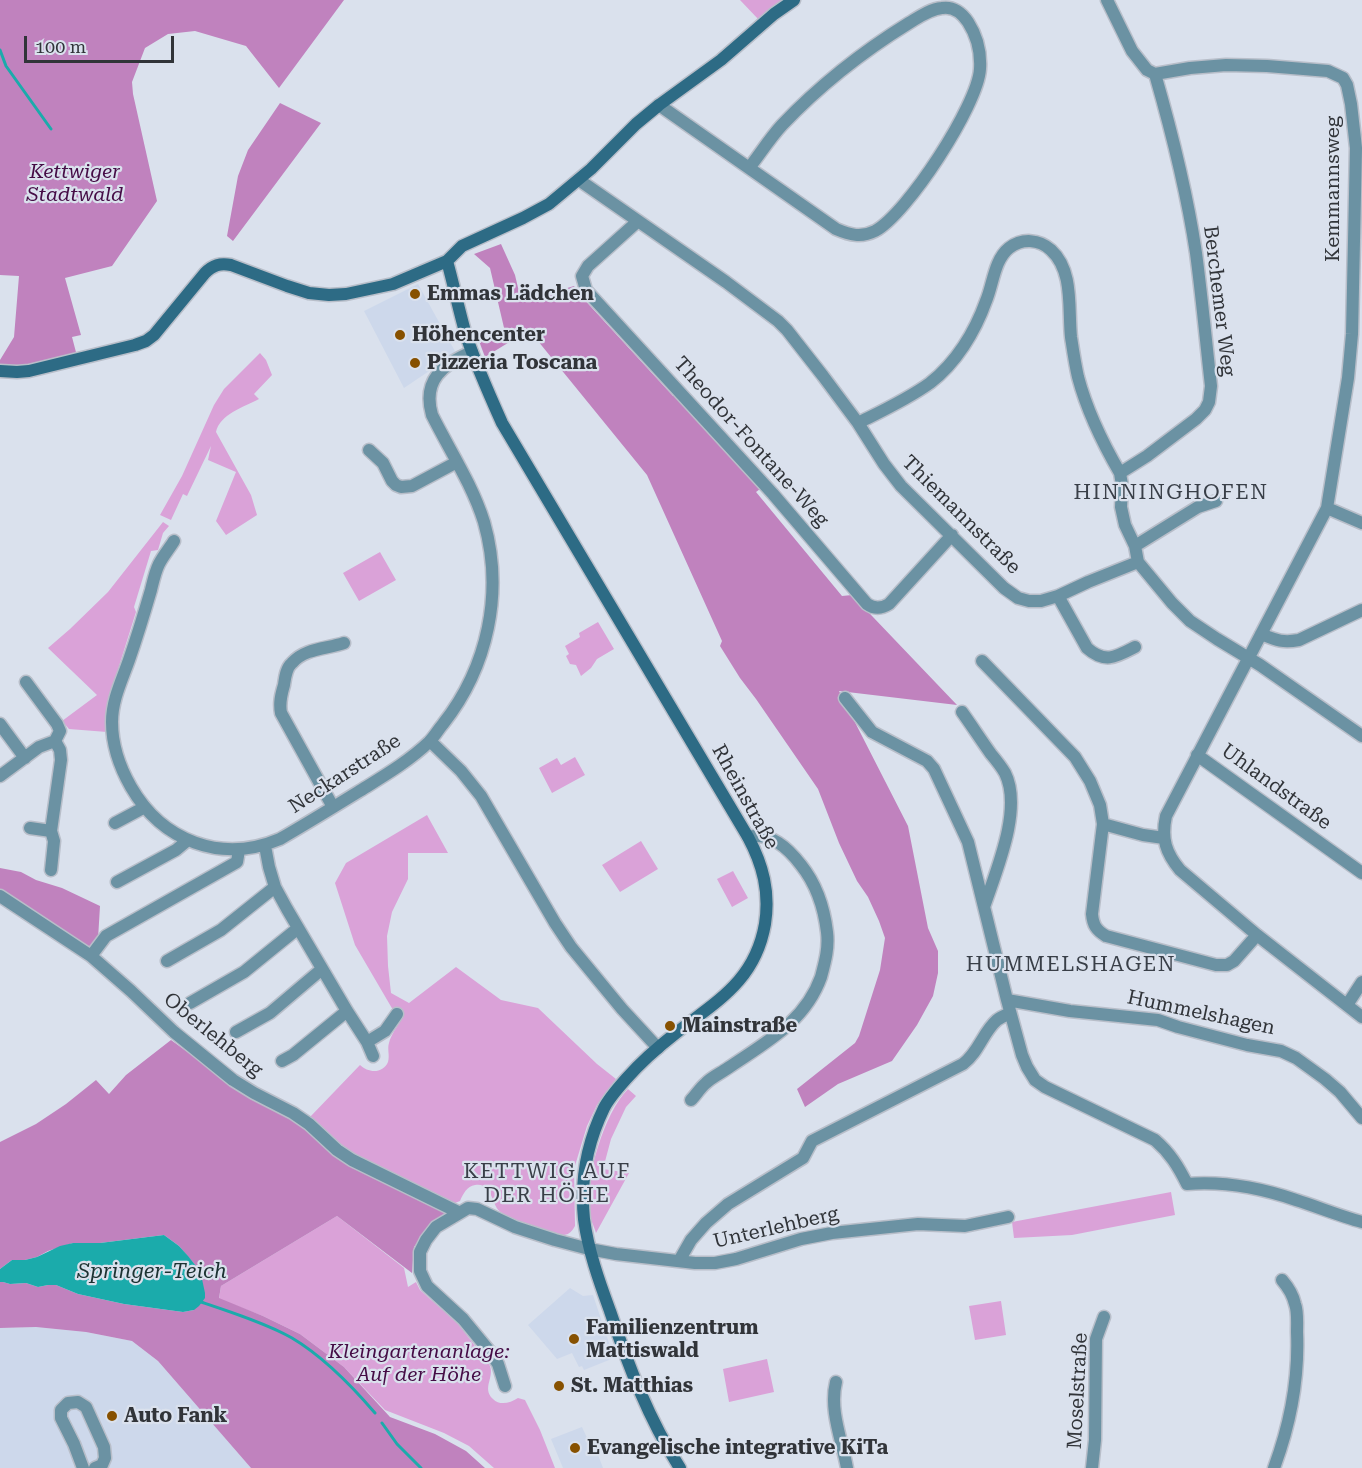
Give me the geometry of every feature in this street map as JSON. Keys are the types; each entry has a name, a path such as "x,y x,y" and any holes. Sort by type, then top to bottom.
{"street":[{"path":"0,371 30,371 146,341 154,335 212,266 218,264 231,265 287,286 329,295 346,294 393,284 447,261 462,246 549,204 591,169 636,124 722,60 774,14 794,0"},
{"path":"1107,0 1132,51 1147,70 1155,74"},
{"path":"659,105 836,229 849,235 861,235 885,224 912,195 935,164 960,122 974,92 980,71 974,32 964,16 955,9 943,7 929,11 876,44 816,90 780,127 749,168"},
{"name":"Kemmannsweg","path":"1155,74 1227,65 1328,71 1343,78 1347,85 1352,104 1356,148 1352,334 1348,378 1327,508 1166,816 1164,838"},
{"name":"Berchemer Weg","path":"1120,473 1196,419 1209,402 1212,386 1195,251 1181,177 1155,74"},
{"name":"Thiemannstraße","path":"579,180 778,321 823,376 901,486 1004,588 1018,598 1041,601 1058,596 1138,562"},
{"name":"Theodor-Fontane-Weg","path":"637,222 588,267 582,276 586,290 773,494 867,604 877,608 889,604 952,535"},
{"path":"858,423 905,399 931,382 953,360 971,335 986,302 1000,258 1009,248 1027,241 1038,242 1048,247 1056,254 1063,268 1068,286 1071,338 1077,376 1088,410 1120,473 1122,485 1120,507 1135,546 1138,562 1190,621 1260,665 1362,736"},
{"name":"Rheinstraße","path":"447,261 472,352 502,423 748,837 763,870 767,898 764,930 756,954 742,979 727,994 636,1068 605,1106 587,1153 584,1218 589,1249 630,1368 680,1468"},
{"name":"Neckarstraße","path":"174,541 158,566 120,683 112,720 117,758 130,785 145,807 173,832 205,846 239,850 265,846 382,778 430,741 452,713 470,684 483,650 493,605 493,577 487,533 473,493 432,415 429,395 432,384 444,367 472,352"},
{"path":"369,450 383,463 396,485 401,487 412,486 457,462"},
{"path":"1135,546 1198,507 1215,501"},
{"path":"1327,508 1362,523"},
{"path":"1058,596 1087,648 1092,652 1103,657 1116,657 1135,647"},
{"path":"1261,634 1287,642 1299,640 1362,610"},
{"path":"333,807 281,713 279,703 291,663 315,649 344,643"},
{"path":"982,661 1075,757 1090,781 1100,806 1103,824 1092,914 1093,924 1098,931 1106,936 1216,965 1227,965 1234,961 1257,935"},
{"path":"0,776 39,747 55,741 60,731 26,682"},
{"path":"845,698 872,732 927,761 934,769 968,842 1010,1013 1024,1061 1035,1080 1155,1140 1167,1150 1187,1184 1224,1184 1260,1189 1362,1222"},
{"path":"962,712 1004,772 1010,791 1009,823 984,908"},
{"path":"0,724 25,758"},
{"path":"51,870 54,841 51,831 61,760 60,750 55,741"},
{"path":"430,741 461,771 481,796 555,922 585,965 658,1048"},
{"name":"Uhlandstraße","path":"1197,755 1362,873"},
{"path":"115,823 145,807"},
{"path":"1103,824 1164,838 1171,859 1180,870 1257,935 1362,1017"},
{"path":"30,828 51,831"},
{"path":"691,1101 706,1082 780,1033 796,1019 809,1003 826,962 828,941 825,916 819,893 810,876 796,858 769,837 757,835 748,837"},
{"path":"117,882 176,850 188,840"},
{"path":"265,846 275,886 297,929 367,1042 373,1056"},
{"path":"91,956 106,936 237,862 239,850"},
{"path":"167,961 221,930 275,886"},
{"name":"Oberlehberg","path":"0,896 91,956 174,1032 233,1080 293,1113 352,1160 458,1212"},
{"path":"190,1003 244,972 297,929"},
{"path":"236,1032 270,1013 322,969"},
{"path":"1347,1005 1362,982"},
{"name":"Hummelshagen","path":"1007,1000 1070,1011 1158,1020 1247,1045 1281,1051 1296,1058 1325,1079 1340,1092 1362,1118"},
{"path":"282,1061 293,1055 347,1011"},
{"path":"679,1262 691,1240 706,1223 728,1204 803,1158 812,1140 963,1064 970,1058 992,1025 1010,1013"},
{"path":"367,1042 385,1030 396,1014"},
{"path":"505,1386 498,1364 491,1353 463,1319 427,1286 420,1271 420,1252 426,1240 436,1227 458,1212 478,1204 515,1227 589,1249"},
{"name":"Unterlehberg","path":"589,1249 679,1262 715,1263 801,1239 832,1233 918,1224 965,1226 1008,1217"},
{"path":"1274,1468 1292,1405 1297,1352 1296,1306 1289,1288 1282,1280"},
{"name":"Moselstraße","path":"1092,1468 1095,1440 1096,1340 1104,1317"},
{"path":"836,1382 833,1392 834,1407 847,1468"},
{"path":"83,1468 61,1418 61,1410 68,1403 78,1402 86,1407 104,1447 105,1458 102,1465 95,1468"}],"shaded area":[{"name":"Höhencenter","path":"418,284 456,353 404,388 364,311"},
{"name":"Familienzentrum Mattiswald","path":"570,1288 583,1296 593,1295 614,1358 584,1370 582,1366 579,1367 572,1353 557,1359 528,1325"},
{"path":"36,1327 86,1332 132,1341 158,1361 251,1468 0,1468 0,1328"},
{"name":"Evangelische integrative KiTa","path":"582,1427 588,1440 592,1439 603,1468 563,1468 551,1439"}],"green space":[{"name":"Kettwiger Stadtwald","path":"0,0 344,0 279,88 246,46 195,31 168,34 145,48 132,82 157,201 112,266 65,278 81,335 72,337 77,356 28,368 0,367 0,360 14,337 19,276 0,275"},
{"path":"740,0 786,0 759,20"},
{"path":"280,103 321,123 233,241 227,236 238,176 248,150"},
{"path":"501,244 515,275 519,292 557,291 574,286 673,396 675,393 760,489 756,492 842,596 852,595 957,705 839,691 908,826 928,928 938,951 938,973 933,996 917,1025 892,1061 838,1084 805,1107 797,1089 855,1043 859,1036 880,970 885,938 868,897 857,881 839,843 818,789 720,646 722,641 647,475 529,330 485,357 479,341 505,332 490,268 474,254"},
{"path":"260,353 266,360 272,375 254,394 259,399 227,416 222,420 216,432 251,495 257,515 226,535 216,521 236,472 208,460 211,446 187,496 183,494 171,520 160,515 182,476 214,405 224,389"},
{"path":"163,522 169,526 163,533 158,550 151,551 134,607 136,612 110,695 107,732 69,729 62,721 97,695 48,648 108,592"},
{"path":"380,552 396,580 359,601 343,573"},
{"path":"598,622 614,649 597,659 581,676 576,665 570,664 565,646 580,637 579,633"},
{"path":"575,757 585,775 552,793 539,768 557,758 561,765"},
{"path":"427,815 448,853 408,853 408,879 392,912 387,936 391,993 409,1003 456,967 501,1000 538,1008 616,1079 597,1105 587,1126 574,1169 575,1226 566,1235 543,1230 507,1216 498,1210 489,1191 481,1185 470,1187 460,1201 450,1203 359,1158 310,1117 360,1065 367,1070 375,1071 386,1066 389,1059 390,1040 400,1022 355,945 335,883 346,863"},
{"path":"641,841 658,869 620,892 602,865"},
{"path":"0,868 21,872 100,906 98,939 90,949 0,891"},
{"path":"733,871 748,898 732,907 717,879"},
{"path":"171,1040 233,1085 446,1212 429,1227 414,1247 412,1273 337,1216 221,1286 219,1298 300,1334 344,1367 390,1417 435,1434 466,1451 485,1468 251,1468 158,1361 132,1341 86,1332 36,1327 0,1328 0,1282 26,1283 38,1287 56,1285 78,1294 124,1304 183,1312 194,1310 196,1266 179,1246 164,1235 100,1243 73,1243 37,1257 12,1260 0,1269 0,1142 36,1124 96,1080 109,1094 126,1075"},
{"path":"628,1089 636,1096 626,1107 611,1139 603,1169 629,1173 596,1233 589,1211 593,1164 611,1114"},
{"path":"1171,1192 1175,1215 1072,1235 1014,1238 1012,1222"},
{"name":"Kleingartenanlage: Auf der Höhe","path":"337,1216 404,1268 408,1287 416,1282 420,1290 458,1324 491,1368 488,1391 493,1399 502,1403 518,1398 525,1400 555,1468 494,1468 469,1446 444,1433 385,1410 344,1367 300,1334 263,1316 219,1299 221,1286"},
{"path":"1001,1301 1006,1335 975,1340 969,1306"},
{"path":"767,1359 774,1392 729,1402 723,1369"}],"water":[{"name":"Springer-Teich","path":"164,1235 188,1256 202,1279 205,1298 194,1310 183,1312 124,1304 78,1294 56,1285 38,1287 26,1283 0,1282 0,1269 12,1260 37,1257 60,1246"}],"waterway":[{"path":"0,50 6,66 51,129"},
{"path":"201,1302 260,1323 292,1338 336,1372 375,1413"},
{"path":"382,1423 397,1444 421,1468"}],"place":[{"name":"Emmas Lädchen","path":"415,294"},
{"name":"Höhencenter","path":"400,335"},
{"name":"Pizzeria Toscana","path":"415,363"},
{"name":"Mainstraße","path":"670,1026"},
{"name":"Familienzentrum Mattiswald","path":"574,1339"},
{"name":"St. Matthias","path":"559,1386"},
{"name":"Auto Fank","path":"112,1416"},
{"name":"Evangelische integrative KiTa","path":"575,1448"}],"district":[{"name":"HINNINGHOFEN","path":"1171,493"},
{"name":"HUMMELSHAGEN","path":"1071,965"},
{"name":"KETTWIG AUF DER HÖHE","path":"547,1184"}]}
